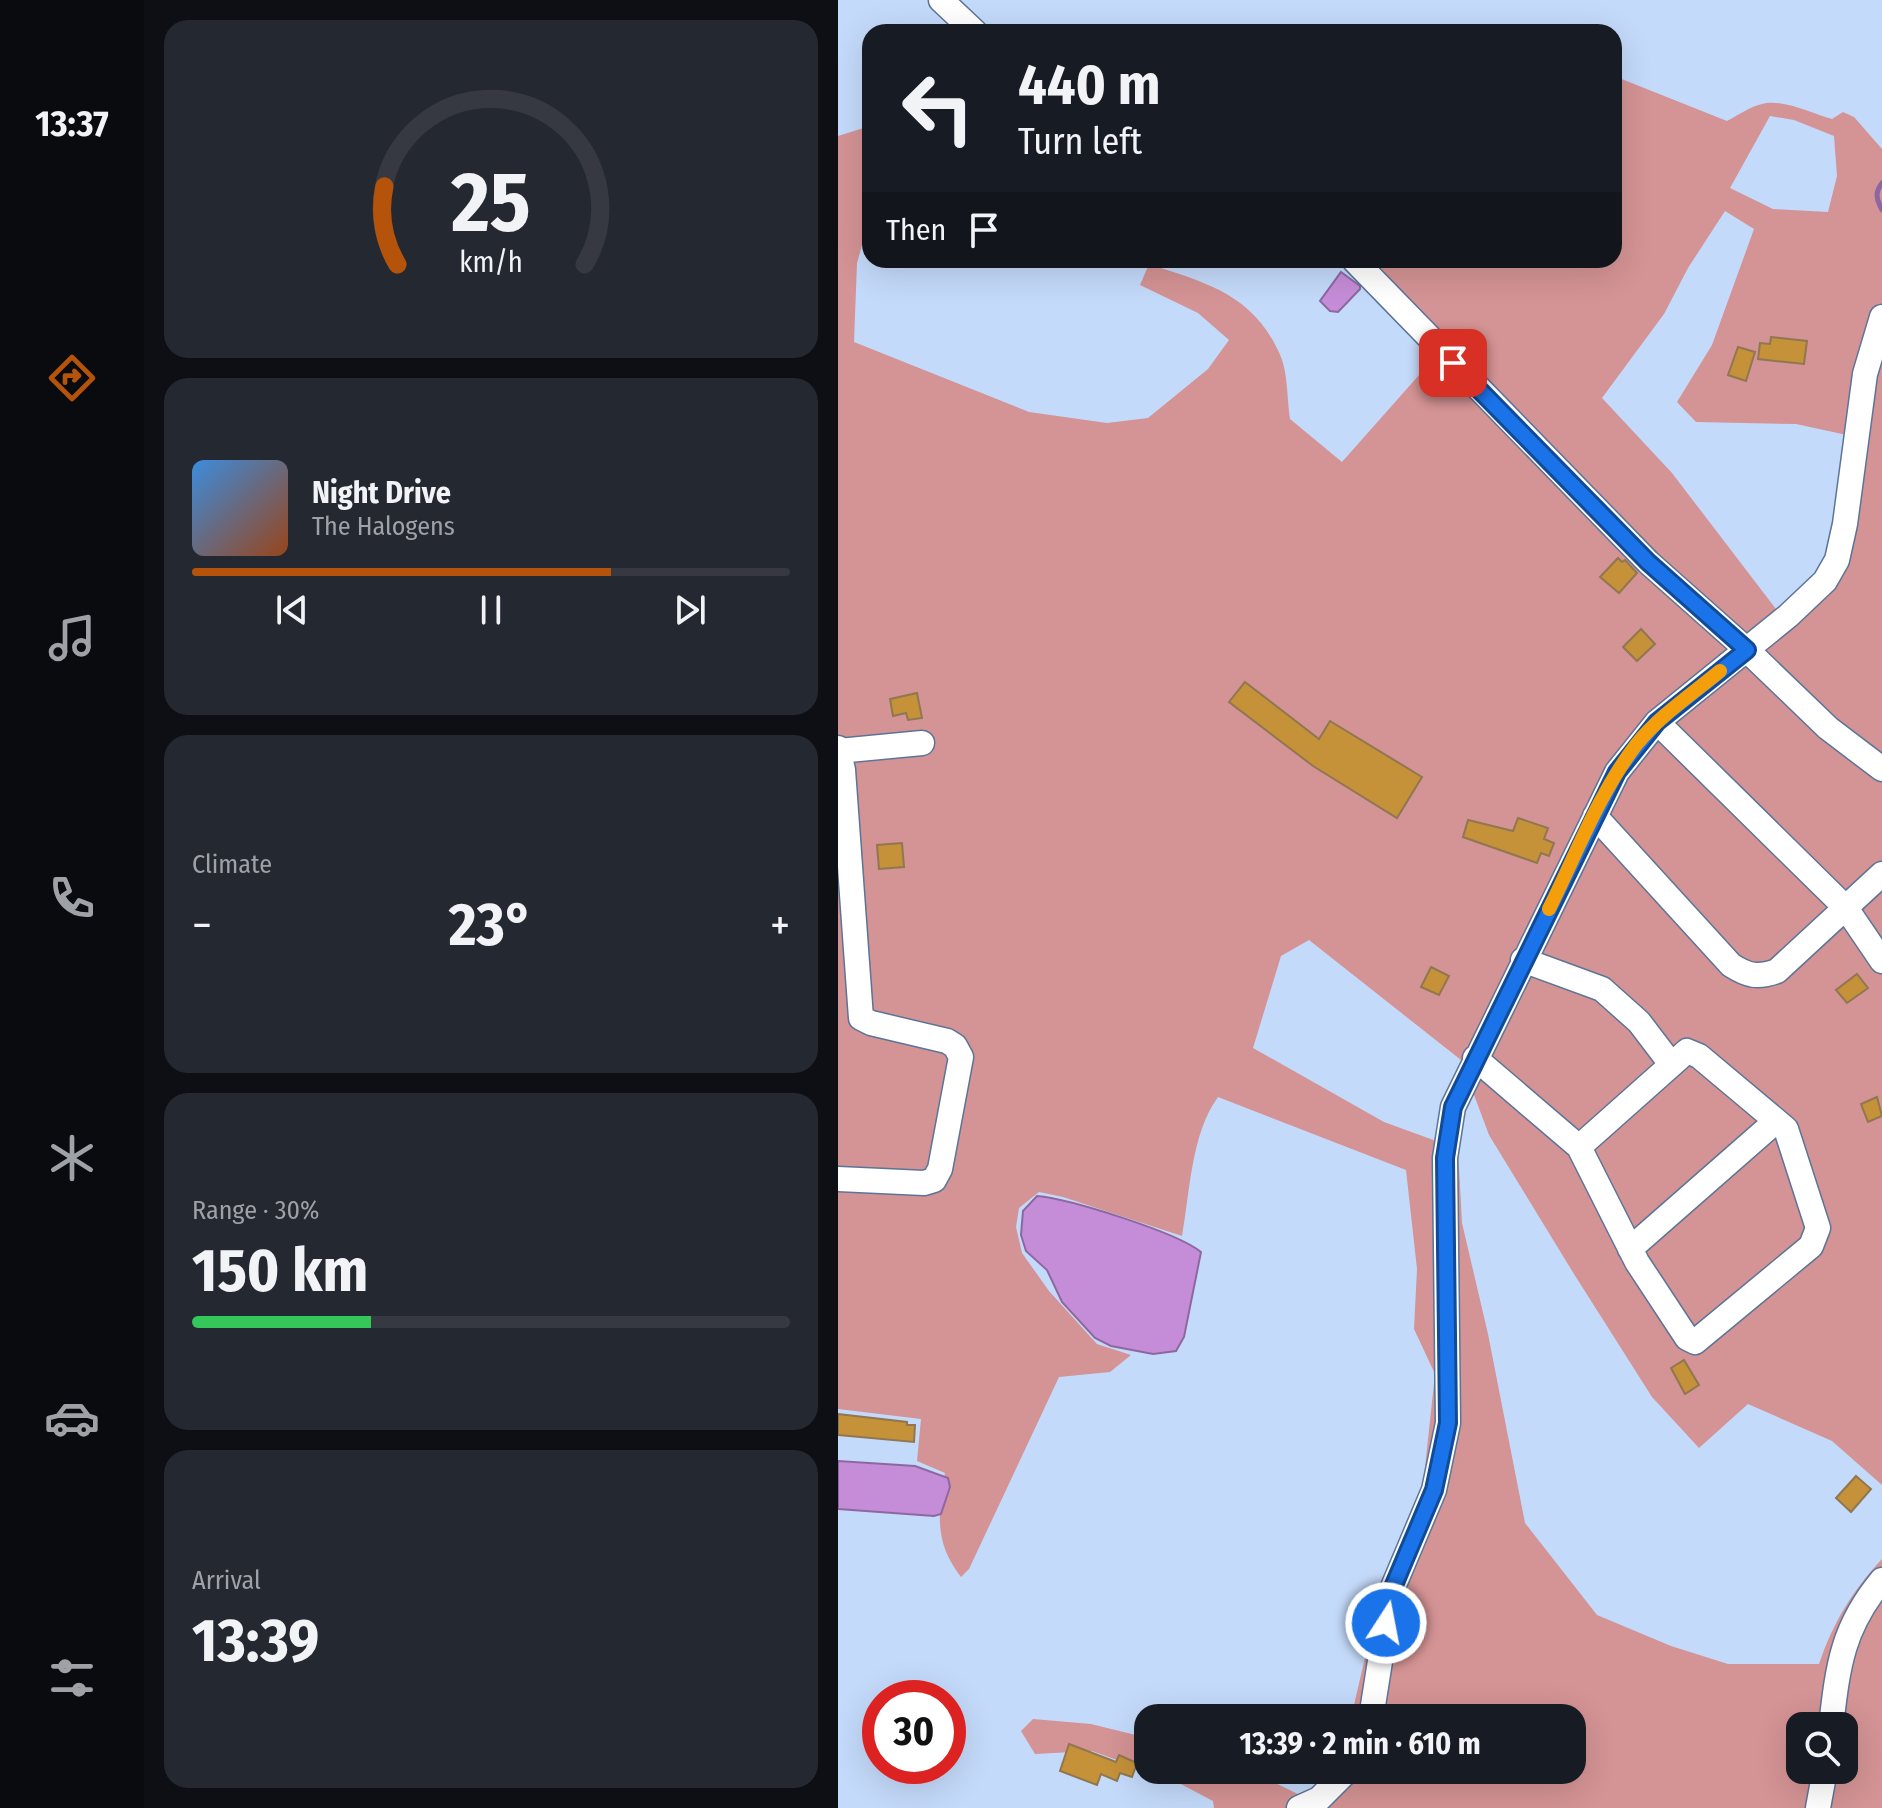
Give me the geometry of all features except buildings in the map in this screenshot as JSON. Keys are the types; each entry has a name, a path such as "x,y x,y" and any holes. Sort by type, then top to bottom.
{"street":[{"path":"941,0 966,24"},
{"path":"1362,268 1648,562 1747,650 1828,728 1882,769"},
{"path":"1373,1704 1391,1592 1434,1490 1448,1423 1445,1158 1453,1107 1617,772 1657,722 1747,650 1825,581 1837,560 1845,524 1865,374 1882,317"},
{"path":"1657,722 1846,908 1882,961"},
{"path":"838,1179 924,1183 934,1180 940,1169 961,1057 955,1046 947,1041 861,1018 843,770 838,750 922,743"},
{"path":"1595,816 1731,965 1746,975 1763,976 1777,971 1882,874"},
{"path":"1523,960 1602,989 1639,1022 1671,1064"},
{"path":"1475,1058 1579,1147 1630,1249 1687,1338 1695,1342 1811,1246 1818,1228 1792,1139 1786,1129 1699,1056 1687,1051 1579,1147"},
{"path":"1630,1249 1776,1121"},
{"path":"1833,1712 1838,1668 1849,1631 1861,1604 1882,1580"},
{"path":"1299,1808 1319,1799 1334,1784"},
{"path":"1818,1808 1822,1784"}],"shaded area":[{"path":"1622,79 1727,121 1753,107 1770,103 1832,119 1843,112 1854,117 1882,149 1882,1485 1832,1441 1748,1404 1699,1448 1652,1397 1574,1274 1489,1135 1461,1060 1309,940 1281,956 1253,1048 1384,1122 1458,1149 1462,1223 1488,1334 1525,1523 1597,1615 1671,1646 1728,1664 1819,1664 1844,1608 1882,1559 1882,1808 1214,1808 1213,1801 1181,1784 1277,1784 1300,1795 1317,1784 1586,1784 1586,1704 1354,1704 1380,1593 1423,1486 1435,1374 1414,1329 1417,1269 1406,1170 1218,1097 1202,1128 1197,1146 1182,1236 1039,1192 1019,1208 1016,1227 1022,1253 1049,1291 1097,1344 1131,1355 1110,1372 1059,1377 969,1569 961,1577 946,1552 940,1527 945,1473 917,1461 921,1419 838,1409 838,136 862,128 862,245 857,263 854,342 1029,412 1107,423 1148,418 1208,369 1229,340 1198,313 1140,285 1147,268 1161,268 1209,285 1243,305 1258,319 1281,357 1290,419 1342,462 1435,357 1355,274 1345,268 1622,268","holes":["1770,116 1794,120 1834,136 1837,176 1828,212 1773,209 1730,188","1725,211 1754,229 1712,345 1677,402 1696,422 1796,424 1847,435 1830,557 1819,577 1779,613 1672,473 1602,398 1664,314 1688,268"]},
{"path":"1341,272 1360,289 1338,312 1330,311 1320,301"},
{"path":"1037,1196 1122,1218 1169,1235 1201,1252 1184,1337 1176,1351 1153,1354 1111,1346 1095,1338 1062,1302 1047,1270 1026,1251 1021,1235 1023,1211"},
{"path":"838,1461 915,1466 948,1478 950,1487 941,1514 838,1509"},
{"path":"1033,1719 1091,1724 1134,1735 1134,1766 1092,1751 1035,1754 1021,1731"}],"waterway":[{"path":"1882,183 1877,196 1882,210"}],"slow traffic":[{"path":"1549,909 1617,772 1637,744 1657,722 1720,671"}],"route":[{"path":"1386,1623 1391,1592 1434,1490 1448,1423 1445,1158 1453,1107 1617,772 1657,722 1747,650 1648,562 1453,363"}]}
